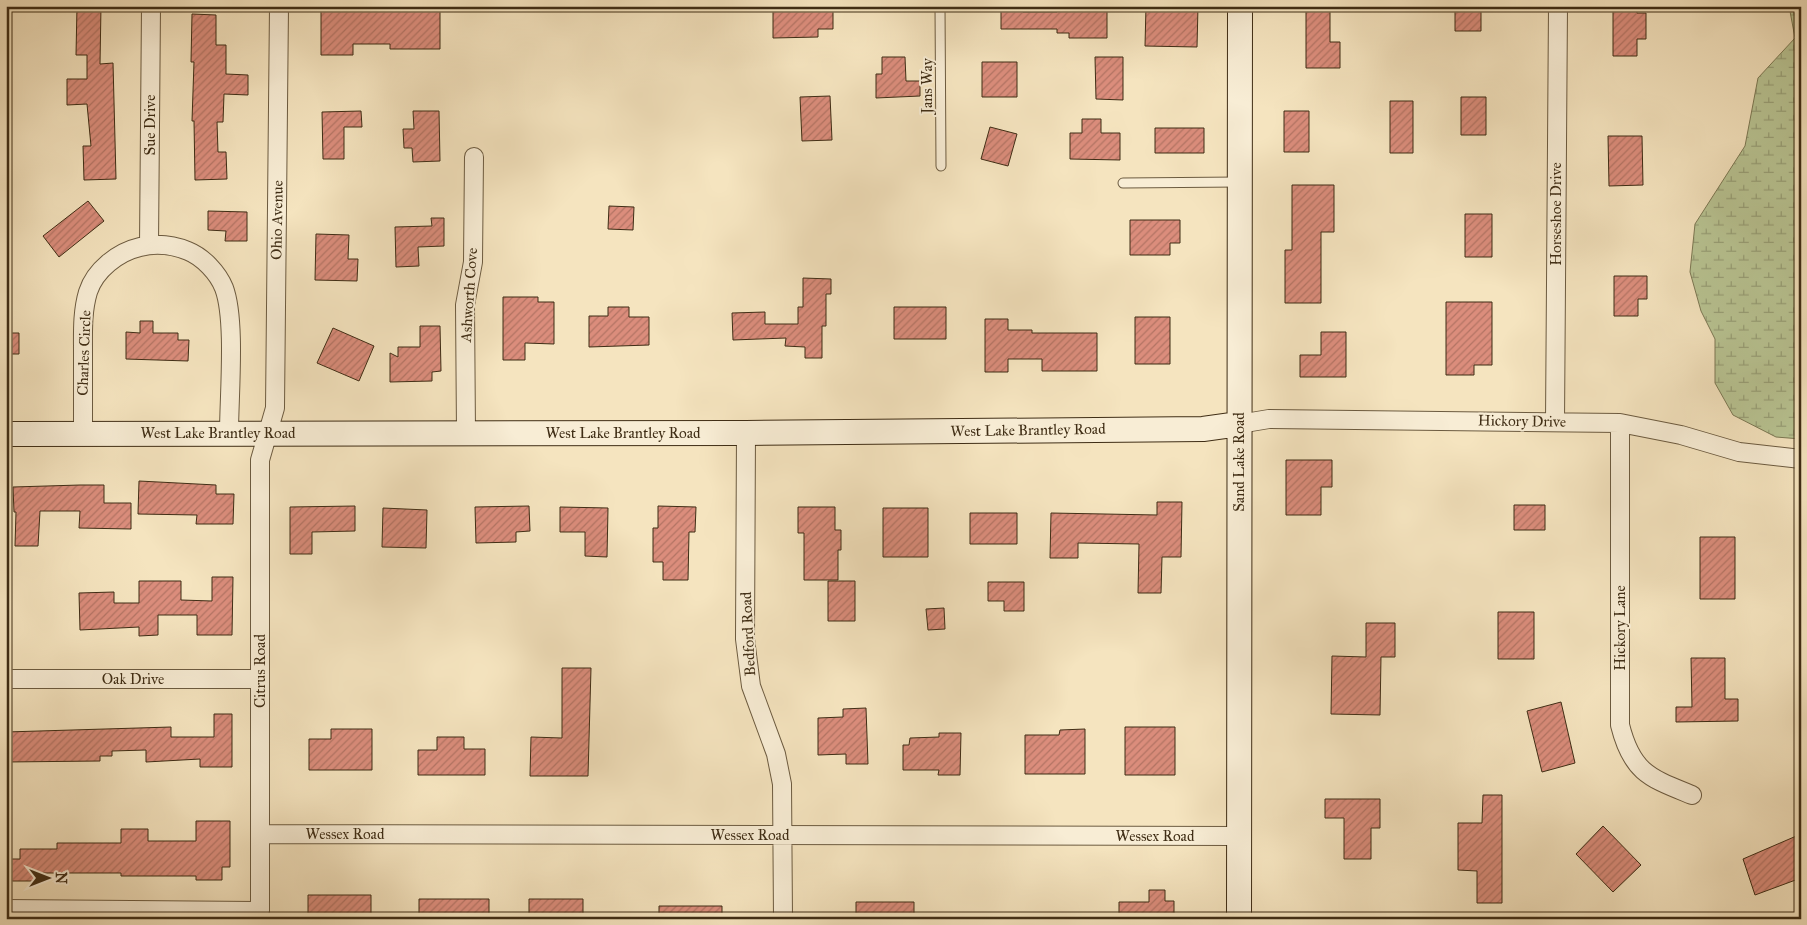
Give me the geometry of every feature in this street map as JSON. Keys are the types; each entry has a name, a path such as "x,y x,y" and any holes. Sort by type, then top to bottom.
{"street":[{"name":"Sue Drive","path":"149,244 151,6"},
{"name":"Ohio Avenue","path":"267,433 274,408 279,6"},
{"name":"Sand Lake Road","path":"1239,919 1240,6"},
{"name":"Horseshoe Drive","path":"1555,422 1558,6"},
{"name":"Ashworth Cove","path":"466,434 465,305 473,262 474,157"},
{"name":"Charles Circle","path":"83,433 83,319 88,292 97,273 118,256 133,248 149,244 176,246 195,254 212,268 224,288 230,313 229,432"},
{"name":"Hickory Drive","path":"1239,424 1269,419 1620,423 1682,435 1739,452 1801,459"},
{"name":"Hickory Lane","path":"1620,423 1620,725 1625,745 1637,767 1658,781 1692,795"},
{"name":"West Lake Brantley Road","path":"6,434 229,432 466,434 746,433 1203,429 1239,424"},
{"name":"Citrus Road","path":"6,909 260,911 260,460 267,433"},
{"name":"Bedford Road","path":"746,433 745,639 751,686 776,754 782,784 782,919"},
{"name":"Oak Drive","path":"6,679 260,679"},
{"name":"Wessex Road","path":"261,834 1238,836"}],"lane":[{"name":"Jans Way","path":"940,6 941,166"},
{"path":"1123,183 1239,182"}],"green space":[{"path":"1789,6 1801,6 1801,439 1776,437 1733,415 1715,383 1715,339 1701,311 1690,272 1695,224 1745,146 1758,78 1795,38"}],"building":[{"path":"77,6 101,6 100,64 113,63 116,179 84,180 83,146 91,146 87,104 67,105 67,79 87,79 87,55 76,55"},
{"path":"321,6 440,8 440,49 390,49 390,44 353,44 353,55 321,55"},
{"path":"1001,6 1023,6 1023,12 1057,12 1057,9 1085,9 1085,6 1107,6 1107,38 1069,38 1069,33 1057,33 1057,29 1001,29"},
{"path":"1146,6 1198,6 1197,47 1145,46"},
{"path":"1306,6 1330,6 1330,42 1340,42 1340,68 1306,68"},
{"path":"1455,6 1481,6 1481,31 1455,31"},
{"path":"1613,6 1637,6 1637,13 1646,13 1646,39 1637,39 1637,56 1613,56"},
{"path":"773,9 833,9 833,29 818,29 818,37 773,38"},
{"path":"192,14 216,15 216,45 226,45 226,74 248,75 248,95 224,94 223,122 217,122 218,152 226,152 227,179 195,180 194,121 192,121 194,62 191,62"},
{"path":"882,57 905,57 906,81 920,81 920,96 876,98 876,74 882,74"},
{"path":"1095,57 1123,57 1123,100 1096,99"},
{"path":"982,62 1017,62 1017,97 982,97"},
{"path":"830,96 832,140 802,141 800,97"},
{"path":"1461,97 1486,97 1486,135 1461,135"},
{"path":"1390,101 1413,101 1413,153 1390,153"},
{"path":"361,111 362,127 344,127 344,159 323,159 322,112"},
{"path":"413,111 439,111 440,161 413,162 412,148 404,148 403,129 414,129"},
{"path":"1284,111 1309,111 1309,152 1284,152"},
{"path":"1082,119 1101,119 1101,133 1120,133 1120,160 1070,159 1070,133 1082,133"},
{"path":"990,127 1017,134 1008,166 981,159"},
{"path":"1155,128 1204,128 1204,153 1155,153"},
{"path":"1608,136 1642,136 1643,185 1609,186"},
{"path":"1292,185 1334,185 1334,232 1321,232 1321,303 1285,303 1285,250 1292,250"},
{"path":"88,201 104,221 59,257 43,236"},
{"path":"609,206 634,207 633,230 608,229"},
{"path":"208,211 247,212 247,241 225,241 226,231 208,230"},
{"path":"1465,214 1492,214 1492,257 1465,257"},
{"path":"431,218 444,218 444,246 418,247 419,266 396,267 395,227 432,226"},
{"path":"1130,220 1180,220 1180,243 1170,243 1170,255 1130,255"},
{"path":"316,234 349,235 348,259 358,259 357,281 315,280"},
{"path":"1614,276 1647,276 1647,299 1638,299 1638,316 1614,316"},
{"path":"803,278 831,279 831,294 826,294 826,326 822,326 822,358 805,358 805,347 785,346 786,338 733,340 732,313 765,312 765,324 798,324 798,307 803,307"},
{"path":"503,297 538,297 538,302 554,302 554,344 525,343 525,360 503,360"},
{"path":"1446,302 1492,302 1492,365 1474,365 1474,375 1446,375"},
{"path":"608,307 629,307 629,317 649,317 649,345 589,347 589,316 608,316"},
{"path":"894,307 946,307 946,339 894,339"},
{"path":"1135,317 1170,317 1170,364 1135,364"},
{"path":"985,319 1008,319 1008,330 1032,330 1032,333 1097,333 1097,371 1042,371 1042,359 1008,359 1008,372 985,372"},
{"path":"140,321 153,321 153,333 178,333 178,340 189,340 188,361 126,359 126,332 140,333"},
{"path":"420,326 440,326 441,371 432,372 432,381 390,382 390,353 398,357 398,347 420,347"},
{"path":"333,328 374,346 359,381 317,363"},
{"path":"1321,332 1346,332 1346,377 1300,377 1300,355 1321,355"},
{"path":"6,333 19,333 19,354 6,354"},
{"path":"1286,460 1332,460 1332,487 1321,487 1321,515 1286,515"},
{"path":"139,481 216,485 216,494 234,494 233,524 196,524 197,515 138,514"},
{"path":"104,485 104,503 131,503 131,529 79,528 80,511 40,511 38,546 15,546 16,512 14,512 13,487"},
{"path":"1157,502 1182,502 1181,557 1162,557 1161,593 1138,593 1139,544 1078,543 1078,558 1050,558 1051,513 1157,515"},
{"path":"1514,505 1545,505 1545,530 1514,530"},
{"path":"355,506 355,531 312,532 312,554 290,554 290,507"},
{"path":"529,506 530,531 516,532 516,542 476,543 475,507"},
{"path":"658,506 696,507 695,532 689,532 688,580 663,580 663,562 653,562 653,528 658,528"},
{"path":"560,507 608,508 607,557 585,556 585,532 560,532"},
{"path":"798,507 835,507 835,530 841,530 841,550 838,550 838,580 804,580 804,533 798,533"},
{"path":"383,508 427,510 426,548 382,547"},
{"path":"883,508 928,508 928,557 883,557"},
{"path":"970,513 1017,513 1017,544 970,544"},
{"path":"1700,537 1735,537 1735,599 1700,599"},
{"path":"212,577 233,577 232,635 197,635 197,615 158,615 158,635 139,636 139,627 80,630 79,593 114,592 114,603 139,603 139,581 181,581 181,600 212,601"},
{"path":"828,581 855,581 855,621 828,621"},
{"path":"988,582 1024,582 1024,611 1004,611 1004,601 988,601"},
{"path":"944,608 945,629 928,630 926,609"},
{"path":"1498,612 1534,612 1534,659 1498,659"},
{"path":"1366,623 1395,623 1395,657 1381,657 1380,715 1331,714 1332,656 1366,657"},
{"path":"1691,658 1725,658 1725,699 1738,699 1738,721 1676,722 1676,707 1692,707"},
{"path":"562,668 591,668 588,776 530,776 531,737 562,738"},
{"path":"1561,702 1575,763 1542,772 1527,711"},
{"path":"866,708 868,764 846,764 846,754 818,755 818,718 843,717 843,709"},
{"path":"214,714 232,714 232,767 200,767 200,759 146,762 146,750 112,751 112,756 100,756 100,761 6,762 6,732 171,727 171,737 214,737"},
{"path":"1125,727 1175,727 1175,775 1125,775"},
{"path":"331,729 372,729 372,770 309,770 309,739 331,739"},
{"path":"1085,729 1085,774 1025,774 1025,735 1059,735 1060,730"},
{"path":"939,733 961,733 960,775 938,775 939,770 903,770 903,745 909,745 910,738 939,737"},
{"path":"437,737 464,737 464,749 485,749 485,775 418,775 418,750 437,750"},
{"path":"1483,795 1502,795 1502,903 1477,903 1477,871 1458,870 1458,823 1482,823"},
{"path":"1325,799 1380,799 1380,828 1371,828 1371,859 1344,859 1344,818 1325,818"},
{"path":"196,821 230,821 230,867 222,867 222,880 196,880 196,876 121,876 121,873 43,873 43,881 6,881 6,859 20,859 20,849 57,849 57,843 121,843 121,829 148,829 148,841 196,841"},
{"path":"1603,826 1641,865 1613,892 1576,854"},
{"path":"1801,834 1801,878 1755,895 1743,859"},
{"path":"1149,890 1165,890 1165,901 1174,901 1174,919 1119,919 1119,902 1149,902"},
{"path":"308,895 371,895 371,919 308,919"},
{"path":"419,899 489,899 489,919 419,919"},
{"path":"529,899 583,899 583,919 529,919"},
{"path":"856,902 914,902 914,919 856,919"},
{"path":"659,906 722,906 722,919 659,919"}]}
